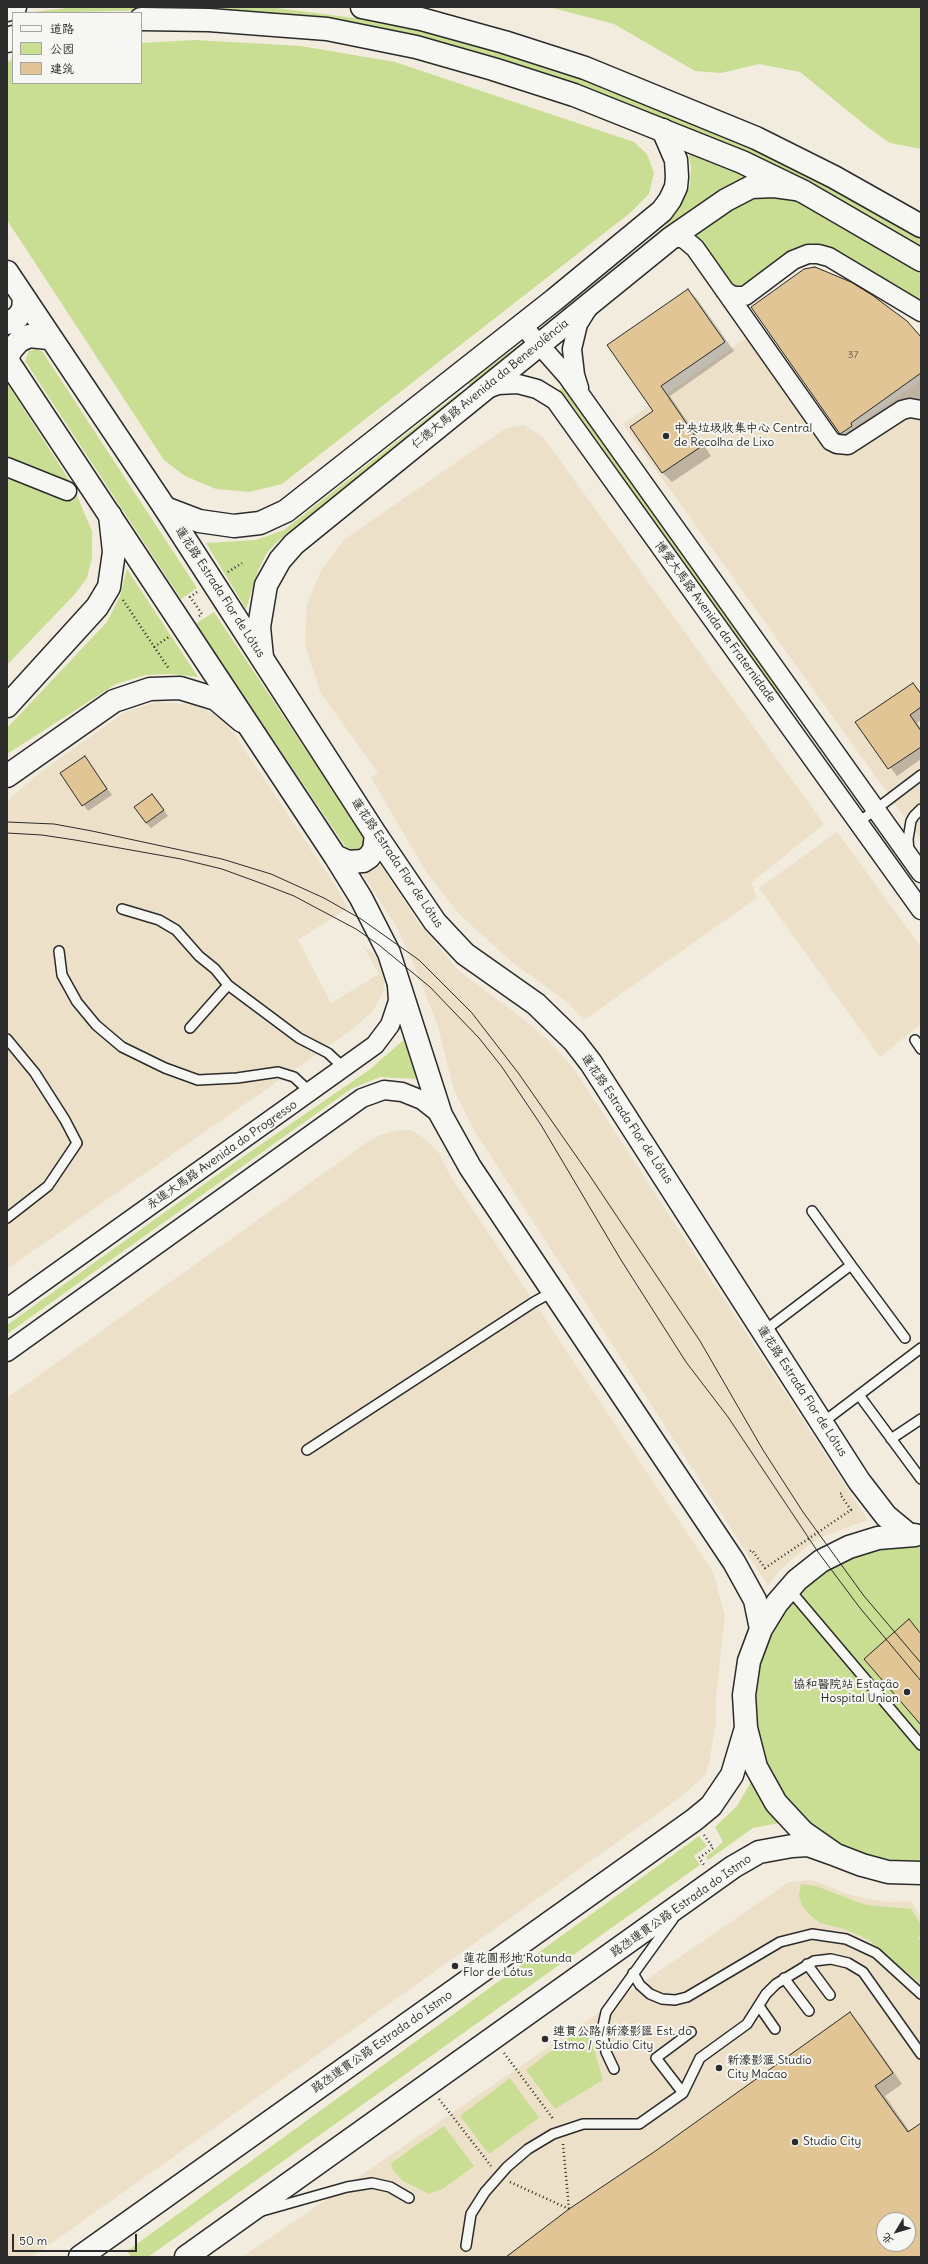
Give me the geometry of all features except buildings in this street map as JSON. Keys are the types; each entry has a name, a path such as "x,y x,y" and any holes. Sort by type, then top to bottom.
{"main road":[{"path":"7,10 15,7"},
{"path":"362,7 421,19 497,40 592,71 756,138 834,177 921,226"},
{"path":"142,19 209,20 327,28 416,47 493,69 574,95 742,162 799,189 921,260"},
{"name":"仁德大馬路 Avenida da Benevolência","path":"165,508 198,521 234,526 260,523 272,519 286,511 522,325 656,216 670,200 676,187 676,160 664,130"},
{"name":"仁德大馬路 Avenida da Benevolência","path":"262,657 259,627 266,585 280,560 294,544 480,391 671,238 726,200 751,187 774,186 799,189"},
{"name":"蓮花路 Estrada Flor de Lótus","path":"7,272 49,338 165,508 376,835 435,922 465,954 531,999 565,1032 591,1063 859,1481 886,1516 915,1535"},
{"path":"7,323 17,318 23,310 24,298"},
{"path":"49,338 29,336 19,341 11,350 7,360 335,856 361,898 387,948 441,1115 470,1167 738,1568 755,1600 761,1629"},
{"path":"7,706 97,608 107,590 114,552 110,515"},
{"path":"7,776 114,701 150,689 180,688 216,699 248,725"},
{"path":"335,856 348,862 363,861 370,857 374,850 376,835"},
{"path":"915,1535 878,1538 849,1547 821,1561 797,1580 777,1603 761,1629 749,1661 745,1688 746,1728 756,1767 776,1803 803,1832 836,1855 862,1865 888,1872 919,1875"},
{"name":"路氹連貫公路 Estrada do Istmo","path":"80,2257 694,1820 711,1806 732,1775 746,1728"},
{"name":"路氹連貫公路 Estrada do Istmo","path":"186,2257 714,1880 760,1852 774,1849 808,1845 836,1855"}],"street":[{"path":"671,238 683,238 695,248 831,441 837,444 848,445 902,410 910,408 921,410"},
{"path":"725,291 738,298 749,293 793,260 808,254 818,254 829,257 921,312"},
{"name":"博愛大馬路 Avenida da Fraternidade","path":"584,400 575,375 572,349 578,324 592,302"},
{"name":"博愛大馬路 Avenida da Fraternidade","path":"522,325 567,376 921,873"},
{"name":"博愛大馬路 Avenida da Fraternidade","path":"480,391 498,385 518,384 536,388 555,400 921,910"},
{"path":"7,467 66,491"},
{"name":"永進大馬路 Avenida do Progresso","path":"7,1308 375,1045 390,1025 398,1001 397,976"},
{"path":"7,1352 362,1098 384,1090 402,1092 422,1100 441,1115"}],"lane":[{"path":"859,822 875,808 921,776"},
{"path":"909,856 908,839 911,821 921,809"},
{"path":"122,909 159,920 176,930 199,956 215,969 228,985 299,1038 328,1053 344,1068"},
{"path":"59,951 62,975 77,1002 96,1025 122,1047 165,1068 198,1080 237,1078 278,1072 294,1077 310,1092"},
{"path":"190,1028 228,985"},
{"path":"7,1039 36,1073 65,1120 77,1143 65,1164 48,1186 7,1218"},
{"path":"915,1040 921,1049"},
{"path":"812,1211 905,1338"},
{"path":"764,1331 851,1264"},
{"path":"307,1450 534,1302 554,1291"},
{"path":"822,1423 921,1348"},
{"path":"859,1395 921,1479"},
{"path":"891,1439 921,1419"},
{"path":"789,1589 921,1745"},
{"path":"614,2069 606,2052 602,2030 606,2012 685,1901"},
{"path":"633,1973 640,1985 650,1994 662,1999 675,2000 687,1997 780,1942 812,1934 846,1938 876,1953 921,1994"},
{"path":"466,2246 471,2214 499,2176 528,2149 553,2134 583,2124 639,2124 683,2093 700,2058 747,2024 766,1994 784,1978 814,1961 831,1959 848,1963 863,1972 921,2054"},
{"path":"807,1964 830,1995"},
{"path":"784,1978 809,2011"},
{"path":"758,2006 775,2029"},
{"path":"683,2093 656,2058 691,2032"},
{"path":"242,2217 347,2187 372,2183 390,2187 409,2198"}],"path":[{"path":"154,647 202,614 190,597 242,563"},
{"path":"107,590 120,596 172,674 172,688"},
{"path":"765,1568 851,1510 840,1494 859,1481"},
{"path":"694,1820 713,1848 699,1858 714,1880"},
{"path":"428,2084 499,2176 569,2209 562,2131 493,2038"}],"shaded area":[{"path":"761,328 839,438 921,380 921,840 623,424"},
{"path":"524,425 543,437 824,824 751,883 757,898 584,1020 567,1002 513,963 460,915 427,873 371,778 378,773 320,692 305,645 307,604 322,569 345,539 506,428"},
{"path":"157,702 192,705 222,716 339,891 348,908 298,940 331,1003 379,974 363,946 378,956 386,973 383,993 373,1011 349,1032 7,1269 7,801 39,773 125,712"},
{"path":"837,832 921,947 921,1024 880,1057 759,888"},
{"path":"379,863 418,922 459,971 525,1020 550,1042 574,1069 868,1520 821,1537 806,1547 780,1570 768,1586 472,1127 454,1090 438,1027 417,972 396,926 363,875"},
{"path":"397,1130 411,1130 425,1139 439,1153 450,1175 713,1572 725,1616 716,1697 716,1723 709,1763 705,1775 681,1797 32,2257 7,2257 7,1398 366,1143 380,1135"},
{"name":"新濠影滙 Studio City Macao","path":"812,1880 850,1895 887,1902 911,1901 921,1917 921,2257 242,2257 789,1882"}],"green space":[{"path":"75,7 269,7 370,20 438,34 586,81 752,147 820,180 903,227 921,238 921,250 504,64 161,10 33,12"},
{"path":"549,7 921,7 921,149 890,143 870,129 800,72 759,64 721,73 695,71 614,24"},
{"path":"195,40 301,46 395,62 634,142 647,154 654,173 649,194 630,213 282,484 249,492 216,489 185,476 164,460 7,220 7,63 12,59 12,84 142,84 142,43"},
{"path":"688,148 754,177 570,311 567,307 664,227 676,213 690,186 691,168"},
{"path":"760,194 797,199 921,273 921,302 826,247 812,243 794,249 749,284 735,286 729,283 690,231"},
{"path":"520,344 523,345 471,388 468,383"},
{"path":"35,349 42,351 197,588 181,599 25,361 29,351"},
{"path":"7,383 73,486 92,531 92,558 87,578 75,594 7,665"},
{"path":"563,387 781,694 778,696 572,405 555,393"},
{"path":"460,392 462,394 277,542 266,554 258,571 246,609 206,543 256,540 284,530"},
{"path":"127,569 198,677 172,674 146,675 116,684 7,754 7,728 107,622 120,596"},
{"path":"214,612 366,840 365,850 349,852 195,624"},
{"path":"406,1038 417,1079 380,1077 351,1089 7,1334 7,1325 231,1165 369,1070"},
{"path":"921,1545 921,1862 895,1861 870,1856 846,1847 824,1835 805,1819 787,1800 773,1779 762,1755 756,1730 754,1704 755,1679 761,1653 771,1630 785,1608 802,1589 822,1573 844,1560 868,1551 894,1546"},
{"path":"751,1782 762,1802 780,1823 753,1828 708,1860 706,1857 723,1842 715,1827 737,1806"},
{"path":"699,1836 707,1846 694,1856 700,1865 148,2257 131,2257 127,2251"},
{"path":"801,1884 816,1886 866,1905 911,1909 921,1924 921,1936 918,1938 921,1941 921,1984 869,1940 844,1929 820,1923 811,1916 802,1906 799,1896"},
{"path":"581,2028 589,2032 603,2080 555,2109 526,2070"},
{"path":"510,2078 539,2118 489,2154 460,2116"},
{"path":"444,2126 474,2166 444,2188 429,2194 403,2181 393,2170 391,2163"}],"tram line":[{"path":"7,822 54,824 92,831 222,859 271,874 324,898 361,919 419,960 472,1013 519,1074 588,1173 700,1341 763,1450 803,1512 864,1596 921,1663"},
{"path":"7,833 42,835 75,840 181,859 222,869 294,896 356,929 379,945 430,987 479,1038 502,1067 541,1125 621,1260 686,1362 728,1417 818,1552 860,1608 921,1681"}],"place":[{"name":"中央垃圾收集中心 Central de Recolha de Lixo","path":"666,436"},
{"name":"協和醫院站 Estação Hospital Union","path":"907,1692"},
{"name":"蓮花圓形地 Rotunda Flor de Lótus","path":"455,1966"},
{"name":"連貫公路/新濠影匯 Est. do Istmo / Studio City","path":"545,2039"},
{"name":"新濠影滙 Studio City Macao","path":"719,2068"},
{"name":"Studio City","path":"795,2142"}]}
